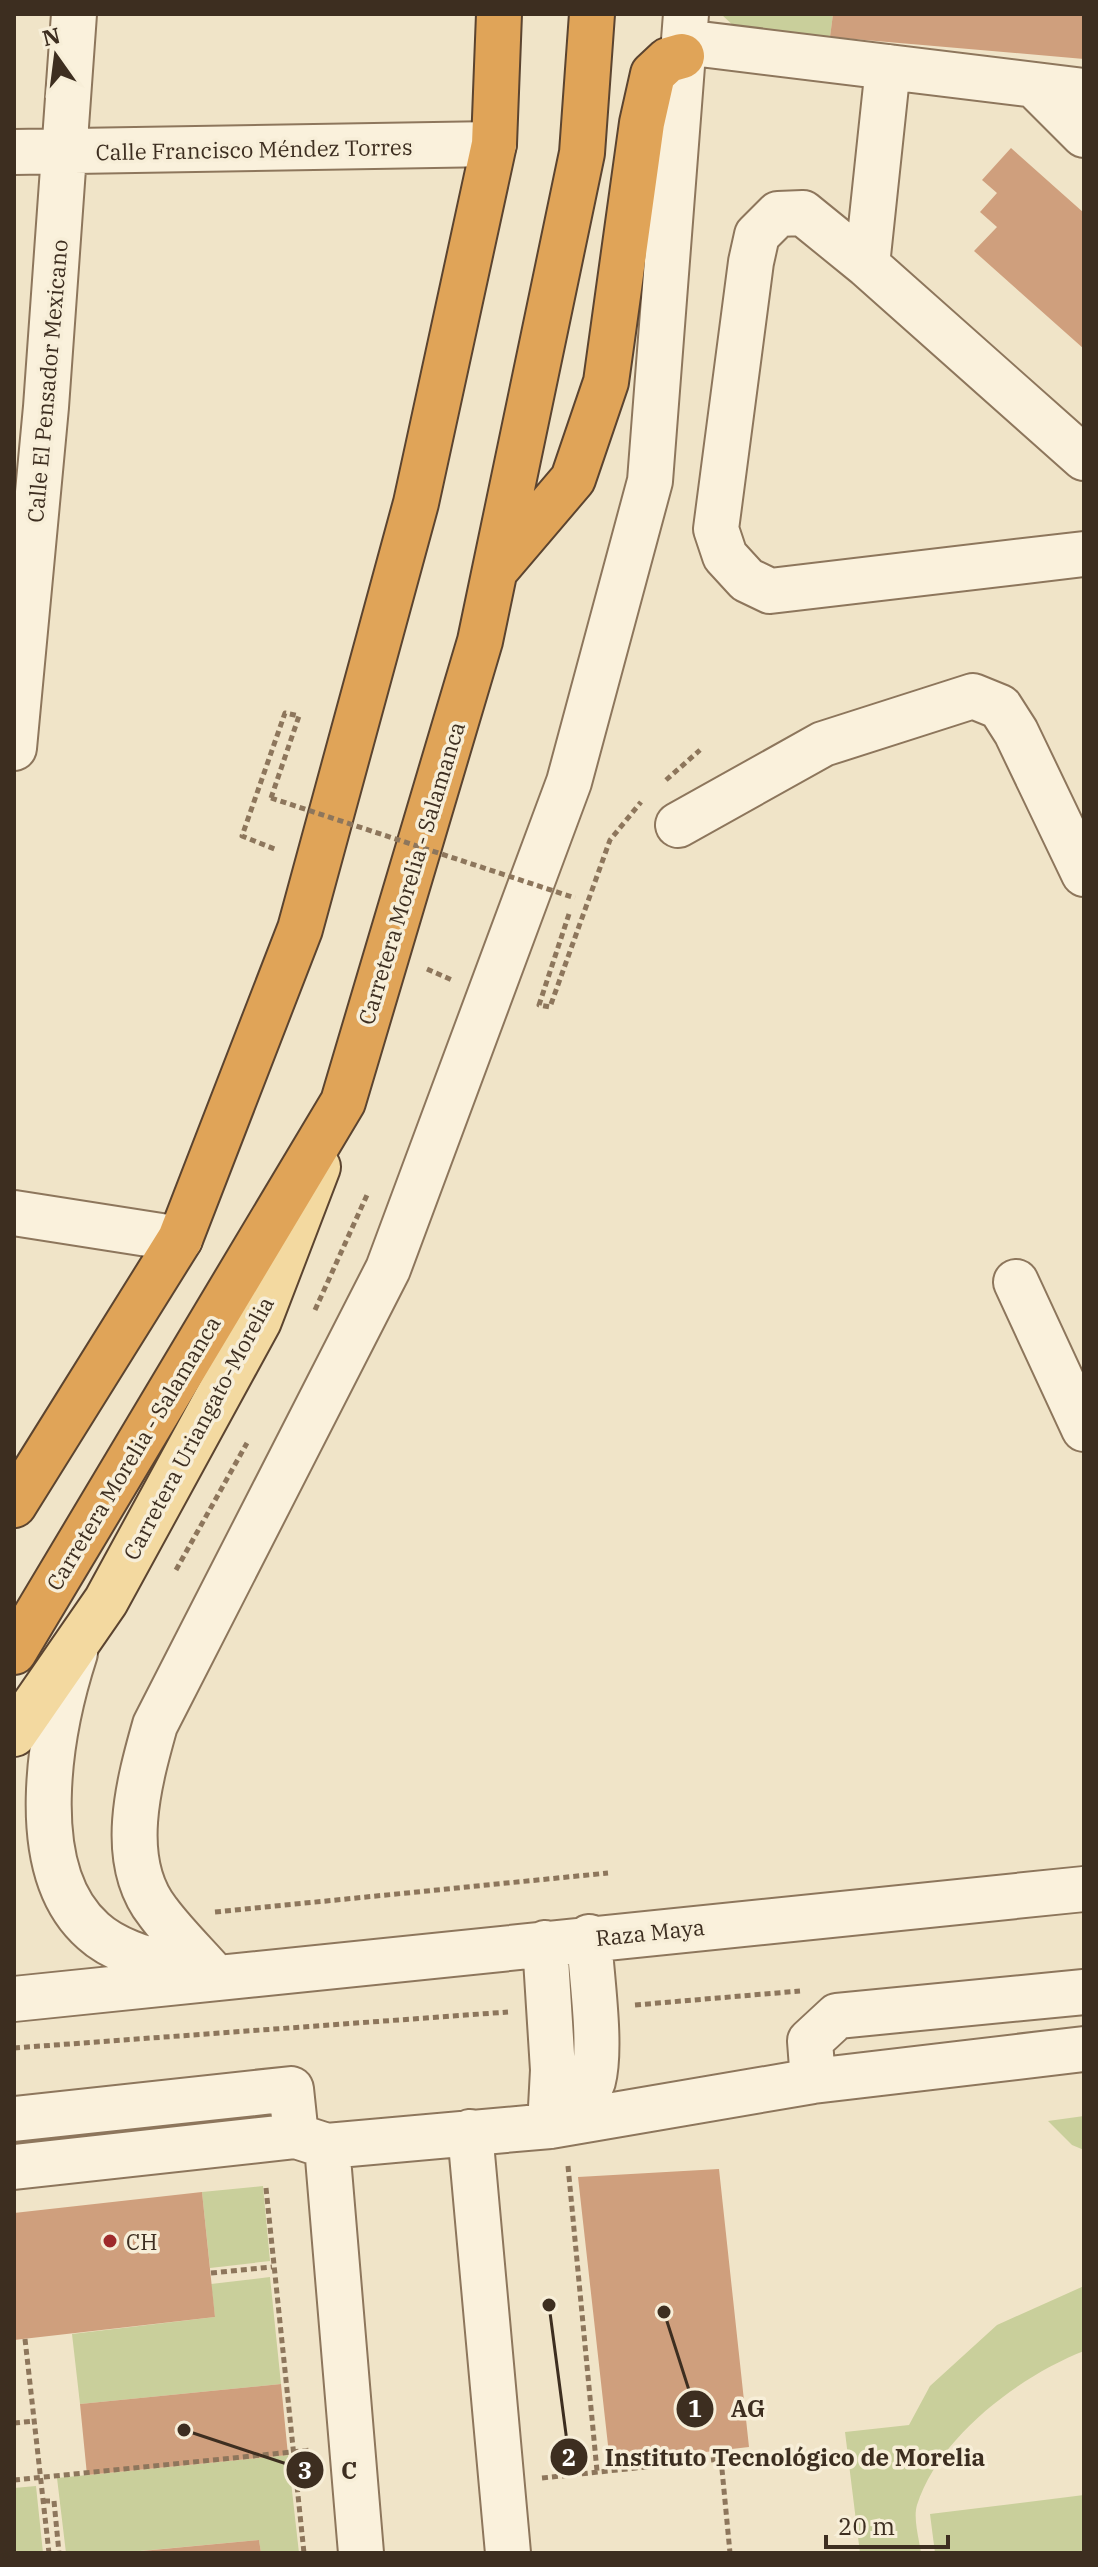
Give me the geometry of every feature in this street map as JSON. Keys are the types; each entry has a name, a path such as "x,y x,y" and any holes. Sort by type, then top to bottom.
{"highway":[{"path":"14,1505 180,1239 300,929 416,503 494,144 499,14"},
{"name":"Carretera Morelia - Salamanca","path":"14,1652 343,1102 480,641 582,153 592,14"},
{"path":"495,571 573,479 606,382 642,123 653,74 668,60 684,37"}],"main road":[{"name":"Carretera Uriangato-Morelia","path":"14,1734 106,1601 259,1321 343,1102"}],"street":[{"name":"Calle El Pensador Mexicano","path":"14,748 30,407 65,153 74,14"},
{"path":"216,1978 156,1910 138,1868 134,1824 148,1749 155,1725 388,1269 465,989 569,782 650,481 684,37 888,67 1084,91"},
{"path":"867,265 888,67"},
{"path":"1034,85 1084,135"},
{"name":"Calle Francisco Méndez Torres","path":"14,152 494,144"},
{"path":"1084,458 867,265 803,213 778,214 757,235 730,401 716,529 725,556 747,580 770,591 1084,554"},
{"path":"666,808 823,744 973,696 1000,707 1016,732 1084,874"},
{"path":"14,1213 180,1239"},
{"path":"1016,1282 1084,1429"},
{"name":"Raza Maya","path":"79,1642 60,1700 50,1763 57,1876 71,1905 93,1932 150,1959 216,1978"},
{"name":"Raza Maya","path":"14,1999 589,1937 1084,1889"},
{"path":"550,2126 578,2103 593,2082 595,2030 589,1937"},
{"path":"545,1943 553,2070 550,2126"},
{"path":"813,2081 810,2041 837,2016 1084,1992"},
{"path":"14,2167 312,2141 550,2126 813,2081 1084,2049"},
{"path":"14,2119 291,2089 312,2141 351,2448 361,2553"},
{"path":"470,2132 508,2553"}],"path":[{"path":"319,866 242,836 285,713 299,716 271,798 575,898 539,1005 550,1007 610,840 630,812 666,808"},
{"path":"665,781 700,750"},
{"path":"454,875 458,861"},
{"path":"430,958 426,972 465,989"},
{"path":"315,1312 371,1184"},
{"path":"171,1578 253,1434"},
{"path":"205,1913 608,1873"},
{"path":"14,2048 509,2012"},
{"path":"568,2165 597,2471"},
{"path":"266,2188 304,2553"},
{"path":"211,2273 272,2267"},
{"path":"25,2339 49,2553"},
{"path":"14,2423 35,2421"},
{"path":"14,2480 351,2448"},
{"path":"502,2480 721,2459 730,2553"},
{"path":"44,2501 54,2501 59,2553"}],"green space":[{"path":"721,14 833,14 830,37 739,31"},
{"path":"1084,2116 1084,2150 1072,2145 1048,2121"},
{"path":"263,2186 270,2261 210,2268 202,2192"},
{"path":"270,2277 281,2384 80,2404 72,2334 215,2317 211,2284"},
{"path":"1084,2286 1084,2351 1034,2376 1009,2393 985,2412 943,2455 917,2505 916,2522 921,2553 860,2553 845,2432 909,2425 930,2386 997,2325"},
{"path":"288,2455 299,2553 261,2553 259,2540 119,2553 66,2553 57,2478"},
{"path":"36,2486 43,2553 14,2553 14,2488"},
{"path":"1084,2495 1084,2553 935,2553 930,2514"}],"building":[{"path":"833,14 1084,14 1084,59 830,37"},
{"path":"1011,148 1084,213 1084,349 974,251 997,227 980,212 997,193 982,180"},
{"path":"719,2169 749,2447 610,2463 578,2177"},
{"name":"CH","path":"202,2192 215,2317 14,2340 14,2213"},
{"path":"281,2384 288,2455 87,2475 80,2404"},
{"path":"259,2540 261,2553 142,2553 142,2551"}],"place":[{"name":"CH","path":"110,2241"},
{"name":"Instituto Tecnológico de Morelia","path":"549,2305"},
{"name":"AG","path":"664,2312"},
{"name":"C","path":"184,2430"}]}
